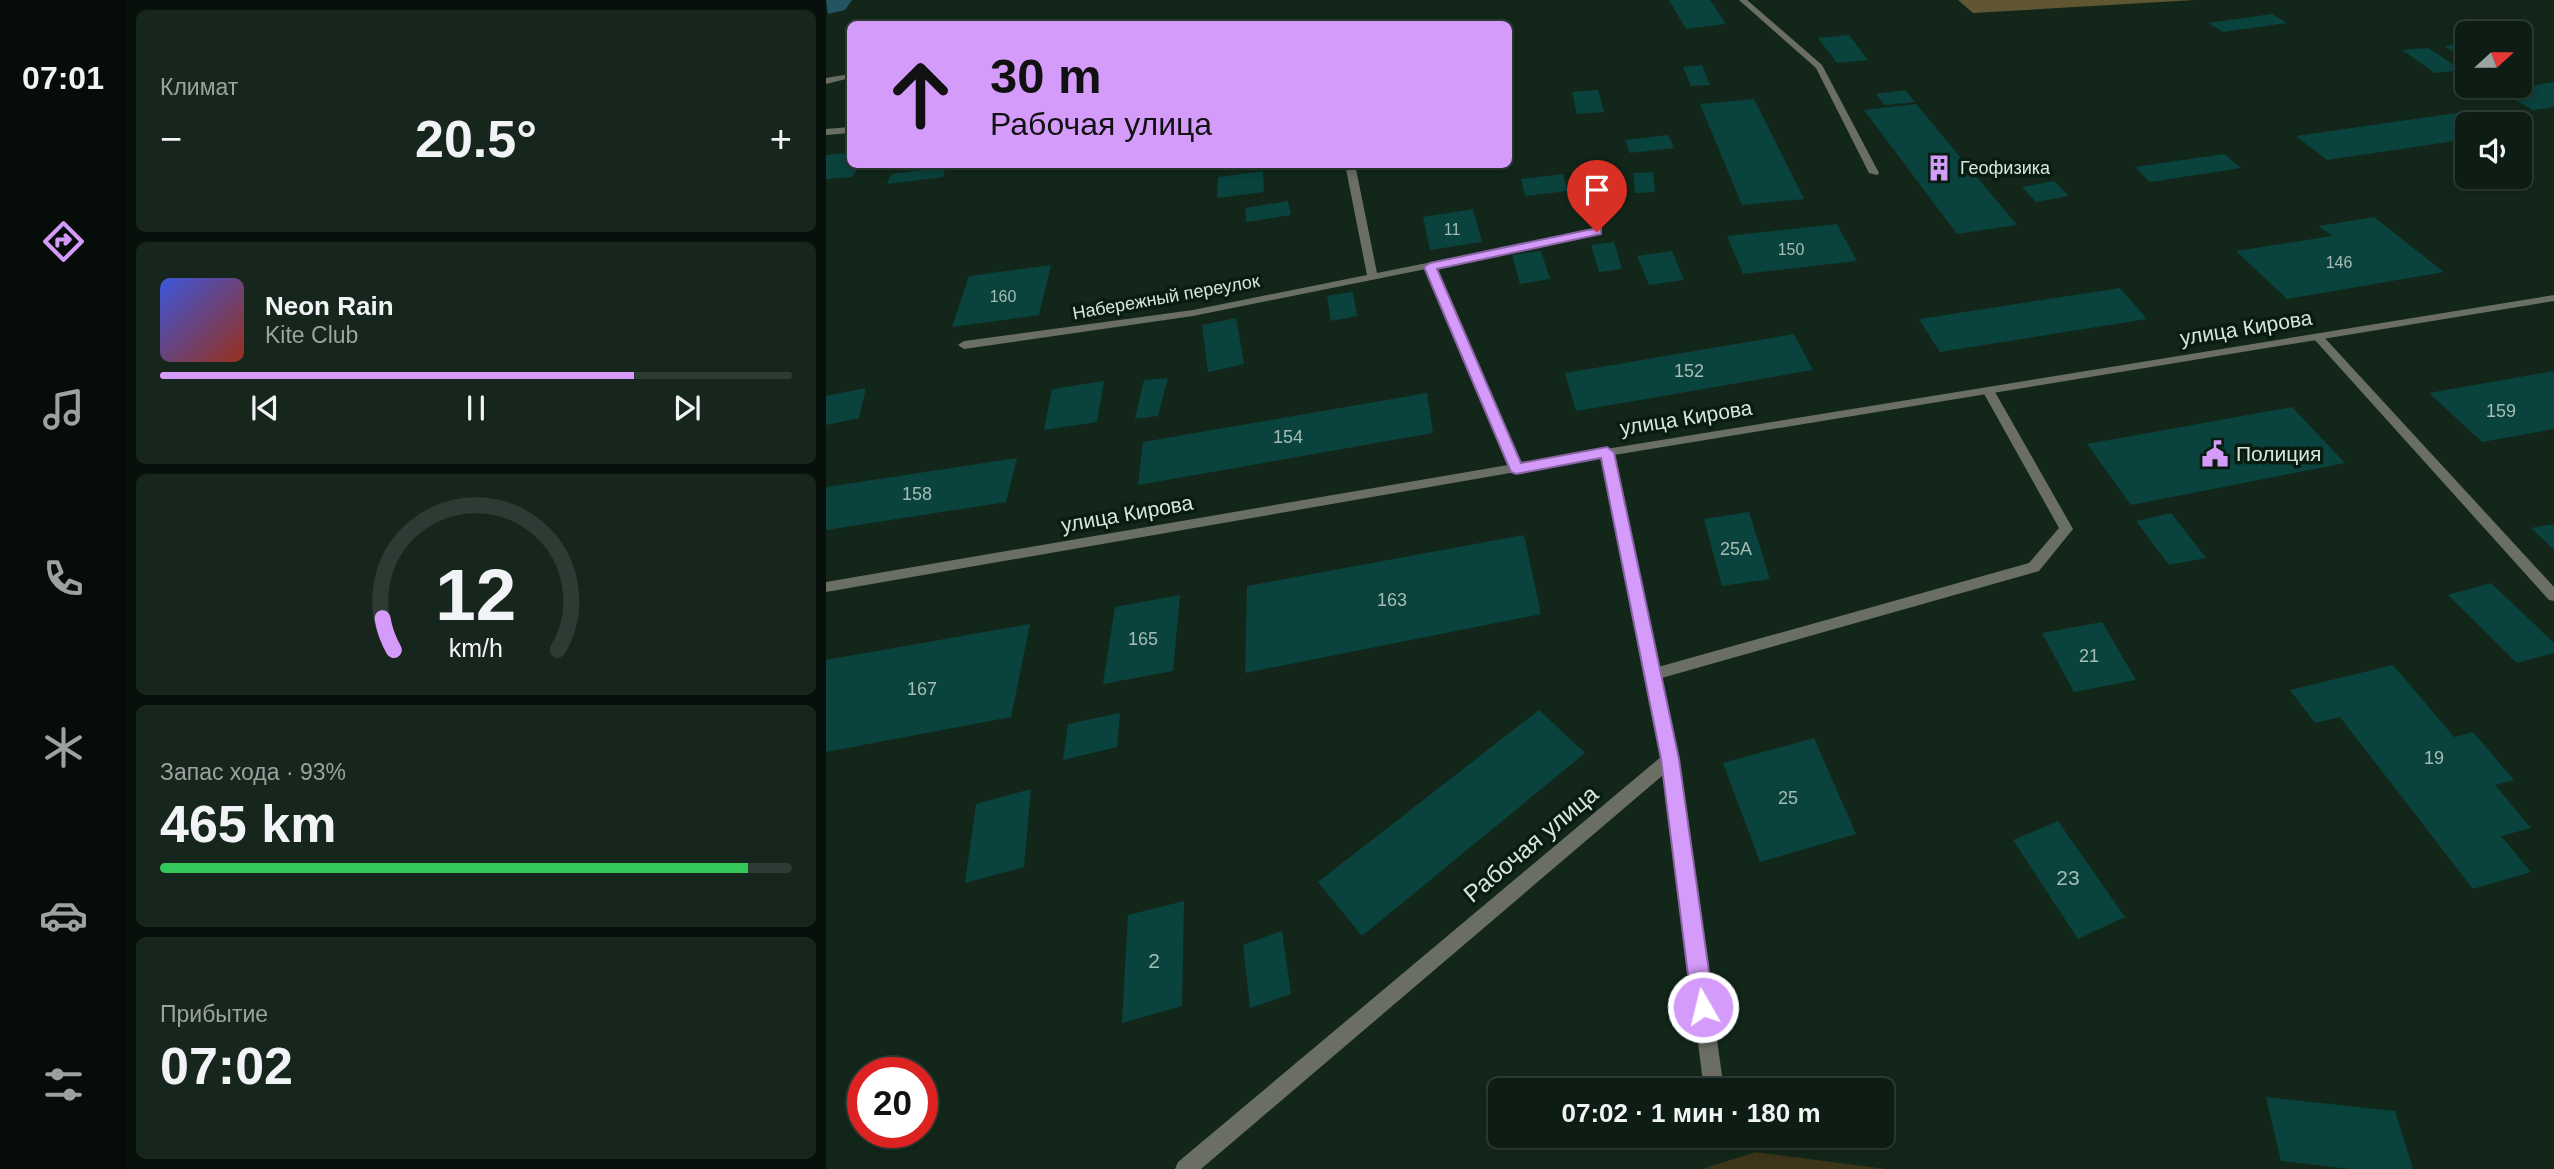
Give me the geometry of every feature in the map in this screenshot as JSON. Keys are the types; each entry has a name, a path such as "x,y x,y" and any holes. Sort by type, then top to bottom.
{"street":[{"path":"1743,0 1819,67 1874,173"},
{"path":"826,81 847,77"},
{"path":"826,132 847,130"},
{"path":"1351,168 1372,275"},
{"name":"Набережный переулок","path":"964,345 1193,313 1597,232"},
{"path":"1430,267 1516,469"},
{"name":"улица Кирова","path":"826,587 1607,452 2554,298"},
{"path":"2318,337 2554,596"},
{"path":"1651,676 2034,567 2066,529 1989,392"},
{"path":"1607,452 1670,759 1712,1078"},
{"name":"Рабочая улица","path":"1185,1169 1670,759"}],"shaded area":[{"path":"1958,0 2195,0 1973,13"},
{"path":"1756,1152 1886,1169 1702,1169"}],"building":[{"path":"1669,0 1710,0 1726,24 1686,29"},
{"path":"2272,14 2287,23 2223,32 2208,23"},
{"path":"1849,35 1868,60 1837,63 1818,38"},
{"path":"2455,45 2455,53 2444,46"},
{"path":"2428,48 2455,65 2455,71 2435,73 2402,50"},
{"path":"1702,65 1710,85 1691,86 1683,67"},
{"path":"2554,82 2554,107 2533,110 2512,98 2532,98 2532,86"},
{"path":"1598,90 1604,112 1577,114 1572,92"},
{"path":"1905,90 1915,102 1885,105 1876,94"},
{"path":"1754,99 1804,199 1742,205 1700,104"},
{"name":"Геофизика","path":"1916,104 2017,225 1957,234 1864,110"},
{"path":"2455,113 2455,141 2327,160 2296,136"},
{"path":"1668,135 1674,148 1630,153 1625,140"},
{"path":"847,153 847,168 858,168 852,177 826,179 826,155"},
{"path":"2224,154 2241,168 2150,182 2135,167"},
{"path":"946,168 943,177 887,184 891,174"},
{"path":"1263,171 1264,192 1217,198 1218,177"},
{"path":"1653,172 1655,192 1635,193 1633,173"},
{"path":"1563,174 1568,191 1525,196 1521,179"},
{"path":"2054,181 2069,196 2036,202 2022,187"},
{"path":"1288,201 1291,215 1246,222 1245,208"},
{"path":"1473,209 1482,242 1430,250 1423,217"},
{"path":"2374,217 2444,272 2287,299 2236,251 2332,236 2319,226"},
{"path":"1837,224 1857,261 1743,274 1727,236"},
{"path":"1614,242 1622,269 1599,272 1591,245"},
{"path":"1541,251 1550,279 1520,284 1512,255"},
{"path":"1672,251 1684,280 1649,285 1637,256"},
{"path":"1051,265 1039,315 952,327 969,276"},
{"path":"2120,288 2147,319 1940,352 1919,319"},
{"path":"1353,292 1357,316 1331,321 1327,296"},
{"path":"1236,318 1244,364 1208,372 1202,325"},
{"path":"1794,334 1813,370 1576,411 1565,373"},
{"path":"2554,371 2554,429 2482,442 2429,393"},
{"path":"1168,378 1158,416 1135,419 1144,380"},
{"path":"1104,381 1097,422 1044,430 1052,389"},
{"path":"866,388 859,418 826,425 826,396"},
{"path":"1427,393 1433,433 1138,485 1143,442"},
{"name":"Полиция","path":"2292,407 2345,463 2131,505 2087,444"},
{"path":"1017,458 1006,502 826,530 826,487"},
{"path":"1749,512 1770,579 1722,586 1704,519"},
{"path":"2171,513 2206,558 2169,565 2136,521"},
{"path":"2554,524 2554,550 2531,528"},
{"path":"1524,535 1541,614 1245,673 1247,586"},
{"path":"2491,583 2554,643 2554,653 2517,663 2448,595"},
{"path":"1180,595 1173,671 1103,684 1115,607"},
{"path":"2102,622 2136,680 2074,692 2042,633"},
{"path":"1030,624 1011,717 826,752 826,660"},
{"path":"2393,665 2454,737 2473,732 2514,780 2495,785 2531,828 2501,836 2531,872 2473,889 2340,717 2315,723 2290,690"},
{"path":"1539,710 1585,753 1362,936 1318,882"},
{"path":"1120,713 1117,747 1063,760 1068,724"},
{"path":"1814,738 1856,834 1760,862 1723,763"},
{"path":"1031,789 1024,867 965,883 976,804"},
{"path":"2058,821 2125,917 2078,939 2013,840"},
{"path":"1184,901 1182,1006 1122,1023 1128,915"},
{"path":"1282,931 1291,994 1250,1008 1243,945"},
{"path":"2266,1097 2395,1111 2413,1169 2350,1169 2281,1161"}],"place":[{"name":"Геофизика","path":"1939,168"},
{"name":"Полиция","path":"2215,454"}],"route":[{"path":"1597,232 1430,267 1516,469 1607,452 1670,759 1703,1007"}]}
